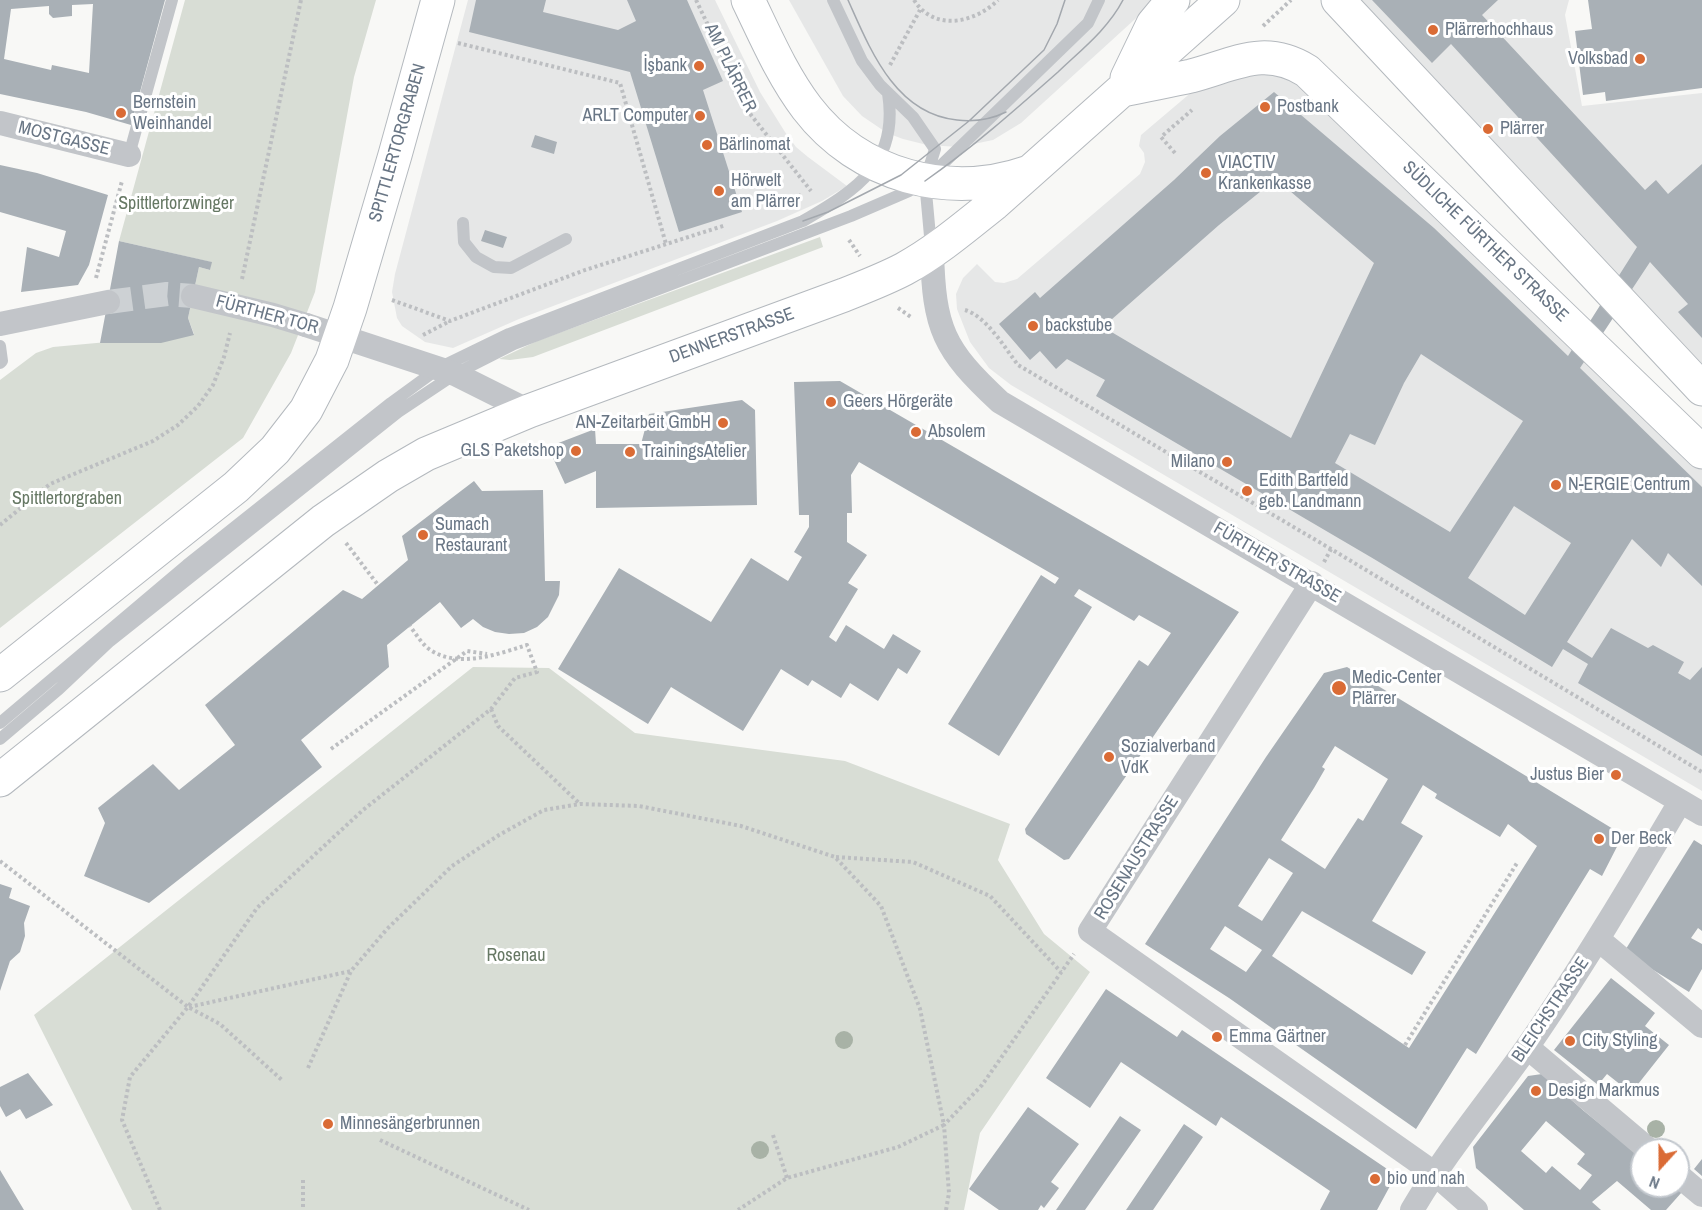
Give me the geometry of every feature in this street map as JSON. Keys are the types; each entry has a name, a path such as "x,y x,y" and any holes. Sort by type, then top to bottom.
{"main road":[{"name":"SPITTLERTORGRABEN","path":"0,675 258,468 306,410 326,373 341,335 395,155 438,0"},
{"path":"748,0 787,78 807,108 833,134 863,158 901,176 925,181 974,183 1008,178 1032,171"},
{"path":"1121,91 1153,24 1173,0"},
{"path":"932,251 1032,171 1223,0"},
{"path":"1338,0 1702,389"},
{"path":"1121,91 1193,75 1258,45"},
{"name":"SÜDLICHE FÜRTHER STRASSE","path":"1258,45 1275,57 1287,60 1307,71 1702,452"},
{"name":"DENNERSTRASSE","path":"0,780 343,505 426,454 529,411 869,285 904,269 932,251"}],"street":[{"name":"MOSTGASSE","path":"0,123 129,155"},
{"name":"FÜRTHER STRASSE","path":"932,251 933,295 946,340 965,368 1000,402 1312,583 1702,814"},
{"name":"FÜRTHER TOR","path":"193,296 273,315 341,335"},
{"path":"0,324 98,303"},
{"path":"341,335 447,371 529,411"},
{"name":"ROSENAUSTRASSE","path":"1312,583 1090,931 1434,1173"},
{"name":"BLEICHSTRASSE","path":"1412,1210 1434,1173 1527,1047 1599,940 1680,802"},
{"path":"1599,940 1702,1026"},
{"path":"1527,1047 1635,1138"},
{"path":"1434,1173 1476,1210"},
{"path":"1690,1185 1702,1195"}],"lane":[{"path":"129,155 172,0"},
{"path":"833,0 862,61 888,93 913,117 935,149 925,181 932,251"},
{"path":"0,739 59,689 110,641 447,371 851,216 909,191 925,181 1088,22 1099,0"},
{"path":"0,723 187,566 391,403 509,334 803,220 844,196 876,165 886,143 890,130 888,93"},
{"path":"463,223 464,242 476,257 494,267 511,268 566,239"},
{"path":"0,346 2,361 0,363"}],"path":[{"path":"298,9 301,0"},
{"name":"AM PLÄRRER","path":"696,0 751,115 811,190 764,211"},
{"path":"914,0 920,10 948,21 978,16 998,0"},
{"path":"1258,45 1263,25 1291,0"},
{"path":"428,36 620,83 666,244"},
{"path":"1175,153 1161,138 1176,124"},
{"path":"98,303 129,155"},
{"path":"417,338 450,321 585,270 734,222"},
{"path":"392,300 450,321"},
{"path":"897,306 909,318 919,316"},
{"path":"957,309 969,311 986,323 1018,365 1321,543 1702,772"},
{"path":"344,541 378,585"},
{"path":"160,1210 122,1120 130,1077 188,1007 257,908 363,810 491,709 515,678 537,672 527,645 494,655 456,660 430,651 410,626"},
{"path":"332,749 467,651 494,655"},
{"path":"491,709 498,726 580,804"},
{"path":"308,1068 351,971 387,929 452,866 544,810 580,804 639,806 741,826 835,857 913,862 990,896 1062,972 982,1085 944,1125 898,1147 787,1178 738,1210"},
{"path":"835,857 880,906 920,1009 944,1125 948,1193 946,1210"},
{"path":"0,861 188,1007 220,1024 284,1082"},
{"path":"1406,1045 1517,863"},
{"path":"188,1007 351,971"},
{"path":"773,1135 787,1178"},
{"path":"380,1140 529,1210"},
{"path":"303,1180 303,1210"}],"shaded area":[{"path":"468,0 715,0 760,92 785,132 796,147 847,186 822,201 777,221 519,319 453,348 425,342 402,326 397,318 392,292"},
{"path":"789,0 1156,0 1021,123 993,140 959,147 927,145 903,139 887,133 862,116 843,96"},
{"path":"1359,0 1569,0 1565,15 1582,106 1702,93 1702,365"},
{"path":"1265,71 1292,79 1529,301 1702,469 1702,791 1011,385 989,368 970,342 957,309 956,294 963,278 977,264 995,282 1004,283 1017,279 1140,174 1145,162 1144,153 1139,146 1141,135 1200,85"}],"green space":[{"name":"Spittlertorgraben","path":"185,0 376,0 354,77 315,292 291,353 243,438 0,628 0,380 36,353 53,347 194,334 188,318 199,267 210,270 211,262 119,241"},
{"path":"820,237 823,247 533,357 499,359 537,341"},
{"name":"Rosenau","path":"473,667 549,668 635,733 845,761 1010,824 998,860 1044,934 1090,972 980,1133 964,1210 132,1210 34,1015"}],"building":[{"path":"0,0 165,0 131,125 86,112 0,94","holes":["93,4 89,73 52,65 51,70 4,59 11,9 49,6 49,14 53,18 72,16 72,5"]},
{"path":"476,0 546,0 543,12 618,30 636,21 627,0 687,0 723,81 703,90 742,212 679,232 630,72 469,32"},
{"path":"1372,0 1498,0 1482,15 1645,190 1656,180 1668,194 1702,164 1702,338 1678,312 1688,304 1650,262 1580,368 1702,487 1702,586 1668,553 1661,567 1632,539 1567,642 1592,658 1611,628 1648,648 1653,645 1684,662 1678,673 1690,680 1702,667 1702,756 1578,683 1588,664 1563,649 1552,667 1374,559 1096,396 1105,380 1067,359 1056,369 1040,351 1030,360 999,324 1035,292 1040,298 1174,180 1220,136 1274,92 1434,228 1568,356 1637,247 1451,44 1432,63","holes":["1276,179 1374,263 1291,438 1103,327 1219,225","1421,354 1523,421 1450,532 1335,463 1350,434 1375,445 1404,383","1514,506 1571,543 1525,615 1468,578"]},
{"name":"Volksbad","path":"1588,0 1702,0 1702,88 1606,101 1605,92 1583,95 1575,31 1592,29"},
{"path":"535,135 557,142 554,154 531,147"},
{"path":"0,165 37,173 108,195 89,265 78,285 21,292 27,247 59,257 66,231 0,212"},
{"path":"485,230 507,237 503,248 481,241"},
{"path":"119,241 212,262 210,270 199,267 188,318 194,335 161,343 100,343"},
{"path":"840,381 1239,612 1069,859 1064,860 1026,834 1025,829 1139,660 1148,666 1171,633 1139,615 1134,621 1079,589 1074,596 1092,607 999,756 948,724 1041,575 1055,584 1059,578 859,462 851,475 852,513 847,513 847,542 867,555 848,583 858,589 829,637 836,642 846,625 884,649 893,634 921,651 907,674 898,668 878,701 850,683 841,698 812,680 808,686 781,669 743,731 671,687 648,724 558,669 619,568 711,622 751,558 788,581 802,557 794,552 809,527 809,515 799,515 794,382"},
{"path":"742,400 755,410 757,505 596,508 596,471 565,484 548,447 595,429 596,444 641,444 649,414"},
{"path":"474,481 482,491 543,490 545,581 560,581 559,595 548,617 537,627 524,633 495,632 483,627 473,619 461,628 440,602 387,645 389,667 301,740 322,767 149,903 84,876 105,823 98,808 153,764 179,790 235,745 205,705 343,590 362,599 408,560 402,536"},
{"path":"1347,667 1623,835 1602,876 1590,869 1476,1054 1467,1048 1416,1129 1229,998 1145,944 1266,757 1324,673","holes":["1335,746 1388,779 1363,821 1358,818 1325,869 1281,840 1325,769 1322,767","1423,785 1437,794 1435,798 1500,837 1508,824 1537,846 1409,1048 1272,956 1302,911 1412,975 1426,952 1372,921 1423,836 1401,823","1269,858 1293,873 1262,921 1238,906","1225,926 1262,950 1246,972 1210,949"]},
{"path":"1694,840 1702,845 1702,931 1698,928 1691,938 1702,944 1702,969 1689,992 1624,952"},
{"path":"0,884 12,888 9,898 30,906 24,923 25,936 20,952 10,961 0,991"},
{"path":"1611,978 1655,1013 1645,1026 1669,1045 1631,1093 1607,1074 1598,1085 1554,1050"},
{"path":"1106,989 1177,1037 1182,1030 1396,1175 1377,1210 1320,1210 1330,1191 1221,1117 1216,1126 1121,1062 1090,1108 1046,1078"},
{"path":"28,1073 53,1105 26,1119 20,1109 6,1117 0,1106 0,1087"},
{"path":"1542,1074 1630,1148 1630,1192 1617,1181 1592,1202 1601,1210 1524,1210 1476,1168 1473,1147 1528,1076","holes":["1546,1121 1585,1154 1577,1164 1592,1175 1580,1190 1552,1166 1546,1173 1521,1151"]},
{"path":"1028,1107 1079,1144 1051,1182 1059,1188 1044,1208 1041,1205 1038,1210 999,1210 969,1189"},
{"path":"1120,1116 1141,1130 1085,1210 1056,1210"},
{"path":"1184,1124 1203,1137 1153,1210 1126,1210"},
{"path":"1702,1159 1702,1176 1694,1169"},
{"path":"0,1170 24,1210 0,1210"},
{"path":"1637,1198 1677,1198 1666,1210 1651,1210"}],"tunnel":[{"path":"108,302 167,294 193,296"}],"tram line":[{"path":"848,0 876,58 901,92 917,106 935,115 964,121 988,119 1006,112"},
{"path":"803,221 828,212 901,175 969,121 1044,50 1057,24 1065,0"},
{"path":"925,181 976,142 1058,72 1102,30 1123,0"}],"place":[{"name":"Plärrerhochhaus","path":"1433,30"},
{"name":"Volksbad","path":"1640,59"},
{"name":"İşbank","path":"699,66"},
{"name":"Postbank","path":"1265,107"},
{"name":"Bernstein Weinhandel","path":"121,113"},
{"name":"ARLT Computer","path":"700,116"},
{"name":"Plärrer","path":"1488,129"},
{"name":"Bärlinomat","path":"707,145"},
{"name":"VIACTIV Krankenkasse","path":"1206,173"},
{"name":"Hörwelt am Plärrer","path":"719,191"},
{"name":"backstube","path":"1033,326"},
{"name":"Geers Hörgeräte","path":"831,402"},
{"name":"AN-Zeitarbeit GmbH","path":"723,423"},
{"name":"Absolem","path":"916,432"},
{"name":"GLS Paketshop","path":"576,451"},
{"name":"TrainingsAtelier","path":"630,452"},
{"name":"Milano","path":"1227,462"},
{"name":"N-ERGIE Centrum","path":"1556,485"},
{"name":"Edith Bartfeld geb. Landmann","path":"1247,491"},
{"name":"Sumach Restaurant","path":"423,535"},
{"name":"Medic-Center Plärrer","path":"1339,688"},
{"name":"Sozialverband VdK","path":"1109,757"},
{"name":"Justus Bier","path":"1616,775"},
{"name":"Der Beck","path":"1599,839"},
{"name":"Emma Gärtner","path":"1217,1037"},
{"name":"City Styling","path":"1570,1041"},
{"name":"Design Markmus","path":"1536,1091"},
{"name":"Minnesängerbrunnen","path":"328,1124"},
{"name":"bio und nah","path":"1375,1179"}],"park label":[{"name":"Spittlertorzwinger","path":"176,204"}]}
